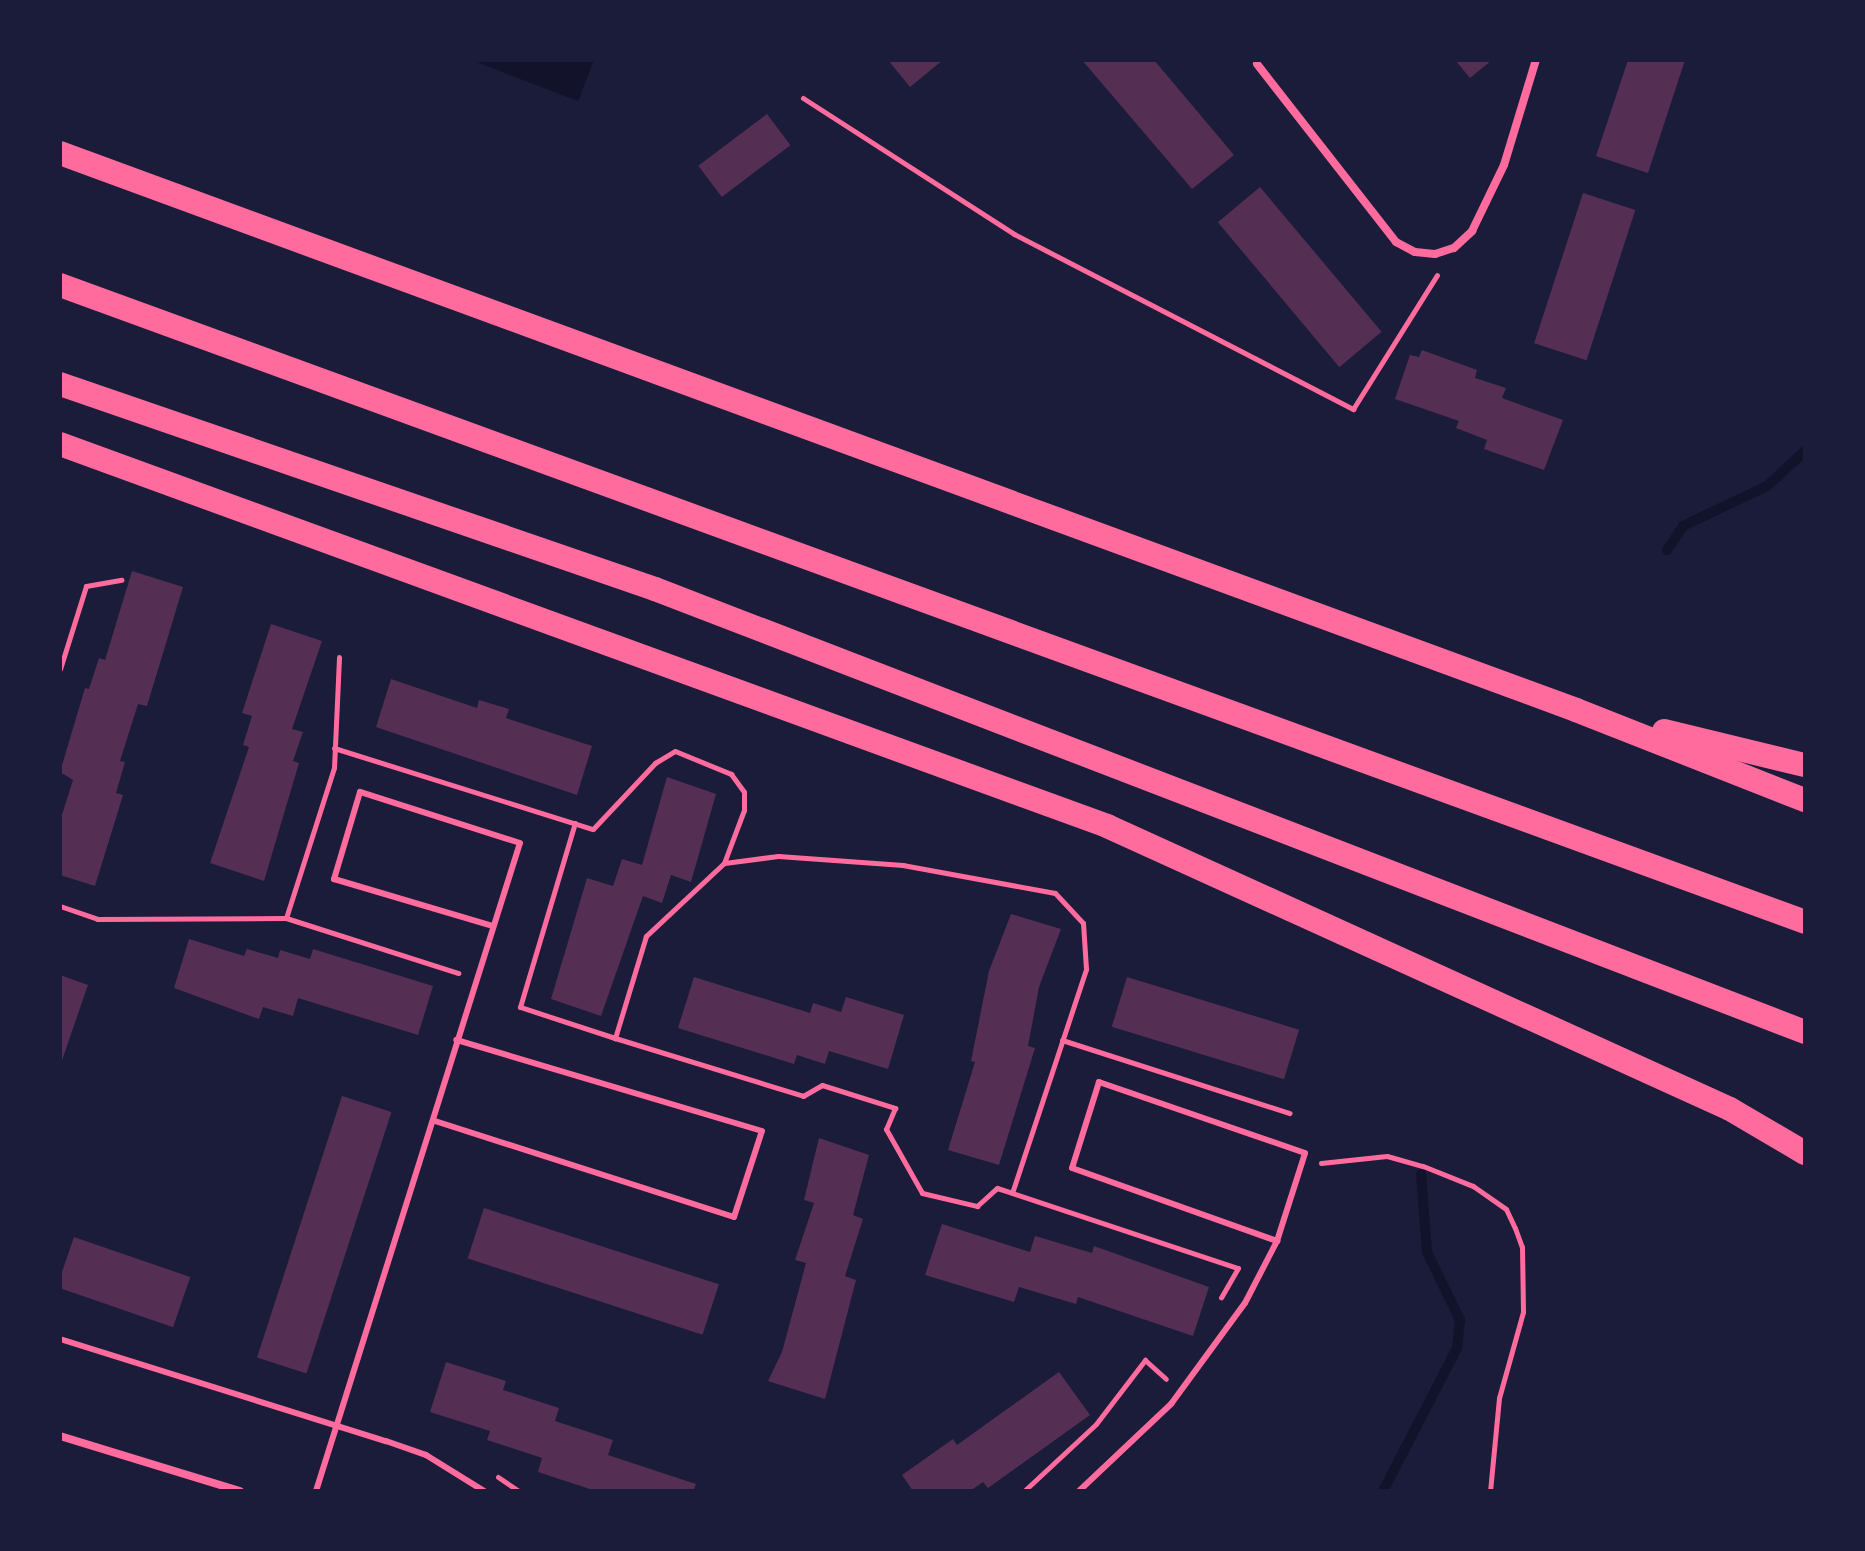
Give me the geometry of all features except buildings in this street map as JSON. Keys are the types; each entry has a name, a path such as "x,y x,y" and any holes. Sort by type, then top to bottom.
{"highway":[{"path":"60,153 1576,710 1805,800"},
{"path":"60,285 1805,922"},
{"path":"60,384 655,589 1805,1032"},
{"path":"60,444 1107,826 1730,1109 1805,1153"},
{"path":"1576,710 1805,765"},
{"path":"1730,1109 1805,1133"}],"street":[{"path":"1257,64 1396,242 1415,252 1454,248 1472,231 1504,165 1536,60"},
{"path":"60,1436 240,1491"}],"lane":[{"path":"316,1491 435,1121 456,1040 520,843 360,792 334,879 493,926"},
{"path":"435,1121 734,1217 762,1131 456,1040"},
{"path":"1079,1491 1171,1404 1245,1303 1277,1241 1305,1153 1099,1082 1072,1168 1277,1241"},
{"path":"60,1339 426,1455 484,1491"}],"path":[{"path":"803,98 1014,234 1353,409 1454,248"},
{"path":"60,669 86,586 121,580"},
{"path":"60,643 68,645"},
{"path":"286,918 334,768 339,657"},
{"path":"334,748 593,829 655,763 675,751 731,774 744,792 744,810 724,863 646,936 615,1038"},
{"path":"575,823 520,1007 803,1096 822,1085 895,1108 886,1129 922,1193 977,1206 997,1188 1238,1268 1219,1302"},
{"path":"724,863 778,856 903,865 1055,893 1083,923 1086,969 1012,1193"},
{"path":"60,906 97,919 286,918 459,972 454,987"},
{"path":"1062,1040 1290,1113"},
{"path":"1305,1153 1325,1165 1387,1156 1423,1166 1473,1186 1506,1209 1522,1247 1523,1312 1499,1398 1490,1491"},
{"path":"1024,1491 1096,1424 1145,1360 1168,1380 1174,1373"}],"shaded area":[{"path":"471,60 594,60 578,101"}],"waterway":[{"path":"1667,550 1683,526 1767,486 1805,451"},
{"path":"1383,1491 1457,1348 1460,1320 1427,1252 1421,1174"}]}
